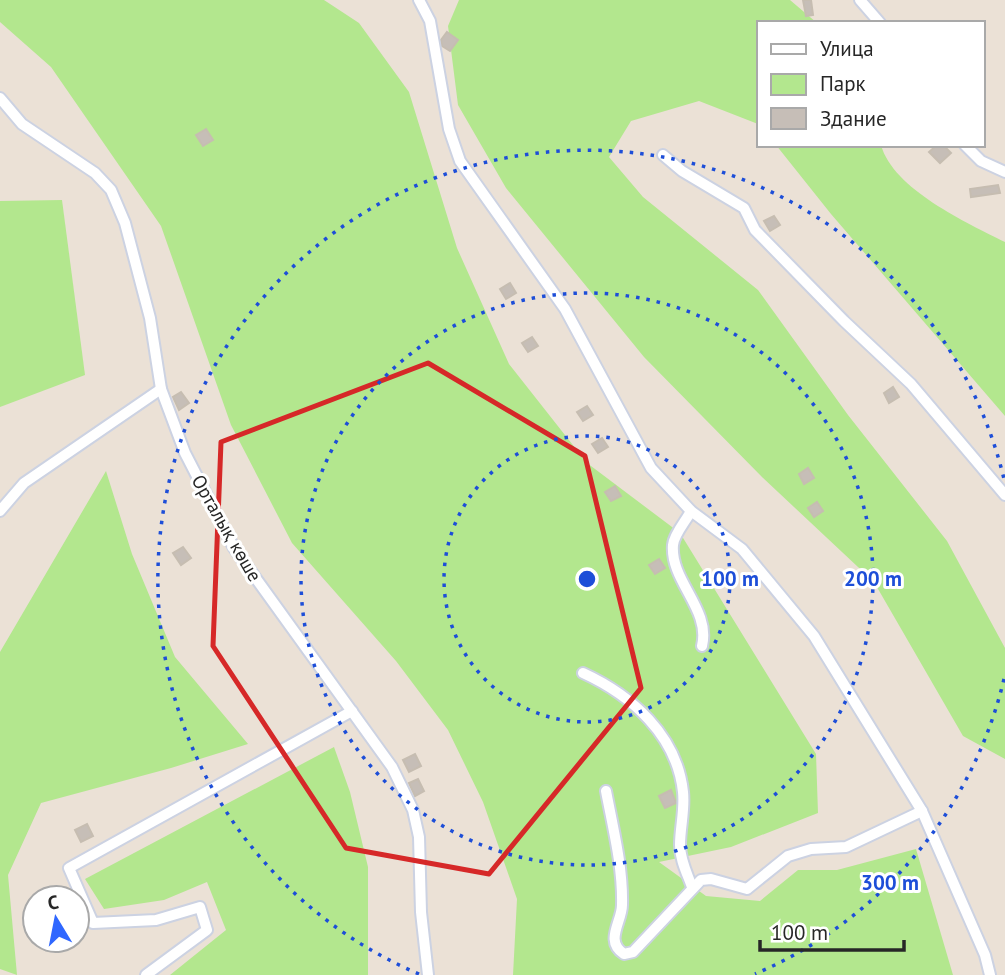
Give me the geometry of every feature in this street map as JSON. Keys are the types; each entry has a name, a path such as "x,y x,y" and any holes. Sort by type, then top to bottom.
{"street":[{"path":"419,0 430,21 449,129 460,161 565,309 651,468 691,511 742,549 814,636 922,811 985,955 990,975"},
{"path":"860,0 878,21"},
{"name":"Орталық көше","path":"0,98 22,124 95,173 111,190 125,223 150,318 161,389 185,453 234,548 392,767 413,810 419,837 421,912 428,975"},
{"path":"967,147 981,161 1005,172"},
{"path":"663,155 682,171 744,208 755,230 844,321 911,384 1005,495"},
{"path":"0,511 24,483 161,389"},
{"path":"691,511 673,543 674,558 702,620 705,633 702,646"},
{"path":"583,673 633,702 652,723 673,756 683,791 681,858 692,887"},
{"path":"146,975 207,930 200,907 156,920 93,923 69,868 352,712"},
{"path":"606,791 616,843 622,901 615,933 616,946 621,953 629,955 692,887 706,879 747,889 788,856 811,849 846,847 922,811"}],"highlighted area":[{"path":"428,363 585,456 641,688 489,874 346,848 213,646 221,442"}],"green space":[{"path":"0,0 324,0 359,23 409,92 457,248 509,364 587,463 680,533 816,754 818,813 731,847 659,862 706,896 760,901 798,870 837,870 916,849 953,975 513,975 517,899 483,802 448,730 396,661 292,543 231,425 161,226 51,67 0,22"},
{"path":"459,0 790,0 815,21 757,21 757,124 699,101 631,121 609,157 643,197 758,290 848,415 947,541 1005,648 1005,759 963,736 874,582 762,477 644,357 506,188 458,105 448,26"},
{"path":"778,147 882,147 888,161 915,190 952,215 1005,242 1005,416 831,214"},
{"path":"62,200 85,375 0,407 0,201"},
{"path":"106,471 132,554 175,657 248,744 41,803 8,875 17,975 0,969 0,652"},
{"path":"334,747 350,792 368,867 368,975 170,975 226,930 207,882 164,900 104,909 91,884 85,879"}],"building":[{"path":"803,0 811,0 813,15 806,16"},
{"path":"447,32 458,40 450,51 442,46 441,40"},
{"path":"206,129 213,140 203,146 196,135"},
{"path":"935,147 945,147 951,153 940,163 929,152"},
{"path":"998,185 1000,193 971,197 970,189"},
{"path":"774,216 780,225 770,231 764,221"},
{"path":"510,283 516,293 506,299 500,289"},
{"path":"532,337 538,346 528,352 522,343"},
{"path":"893,387 899,397 889,403 884,393"},
{"path":"181,392 189,403 179,410 173,397"},
{"path":"587,406 593,415 583,421 577,412"},
{"path":"602,438 608,447 598,453 592,444"},
{"path":"808,468 814,478 804,484 799,474"},
{"path":"615,486 621,496 611,501 605,492"},
{"path":"817,502 823,511 814,517 808,508"},
{"path":"183,547 191,558 181,565 173,553"},
{"path":"659,559 665,568 655,574 649,565"},
{"path":"415,754 421,766 409,772 403,760"},
{"path":"418,779 424,791 415,796 409,783"},
{"path":"671,790 676,803 665,808 659,796"},
{"path":"87,824 93,836 81,842 75,830"}]}
